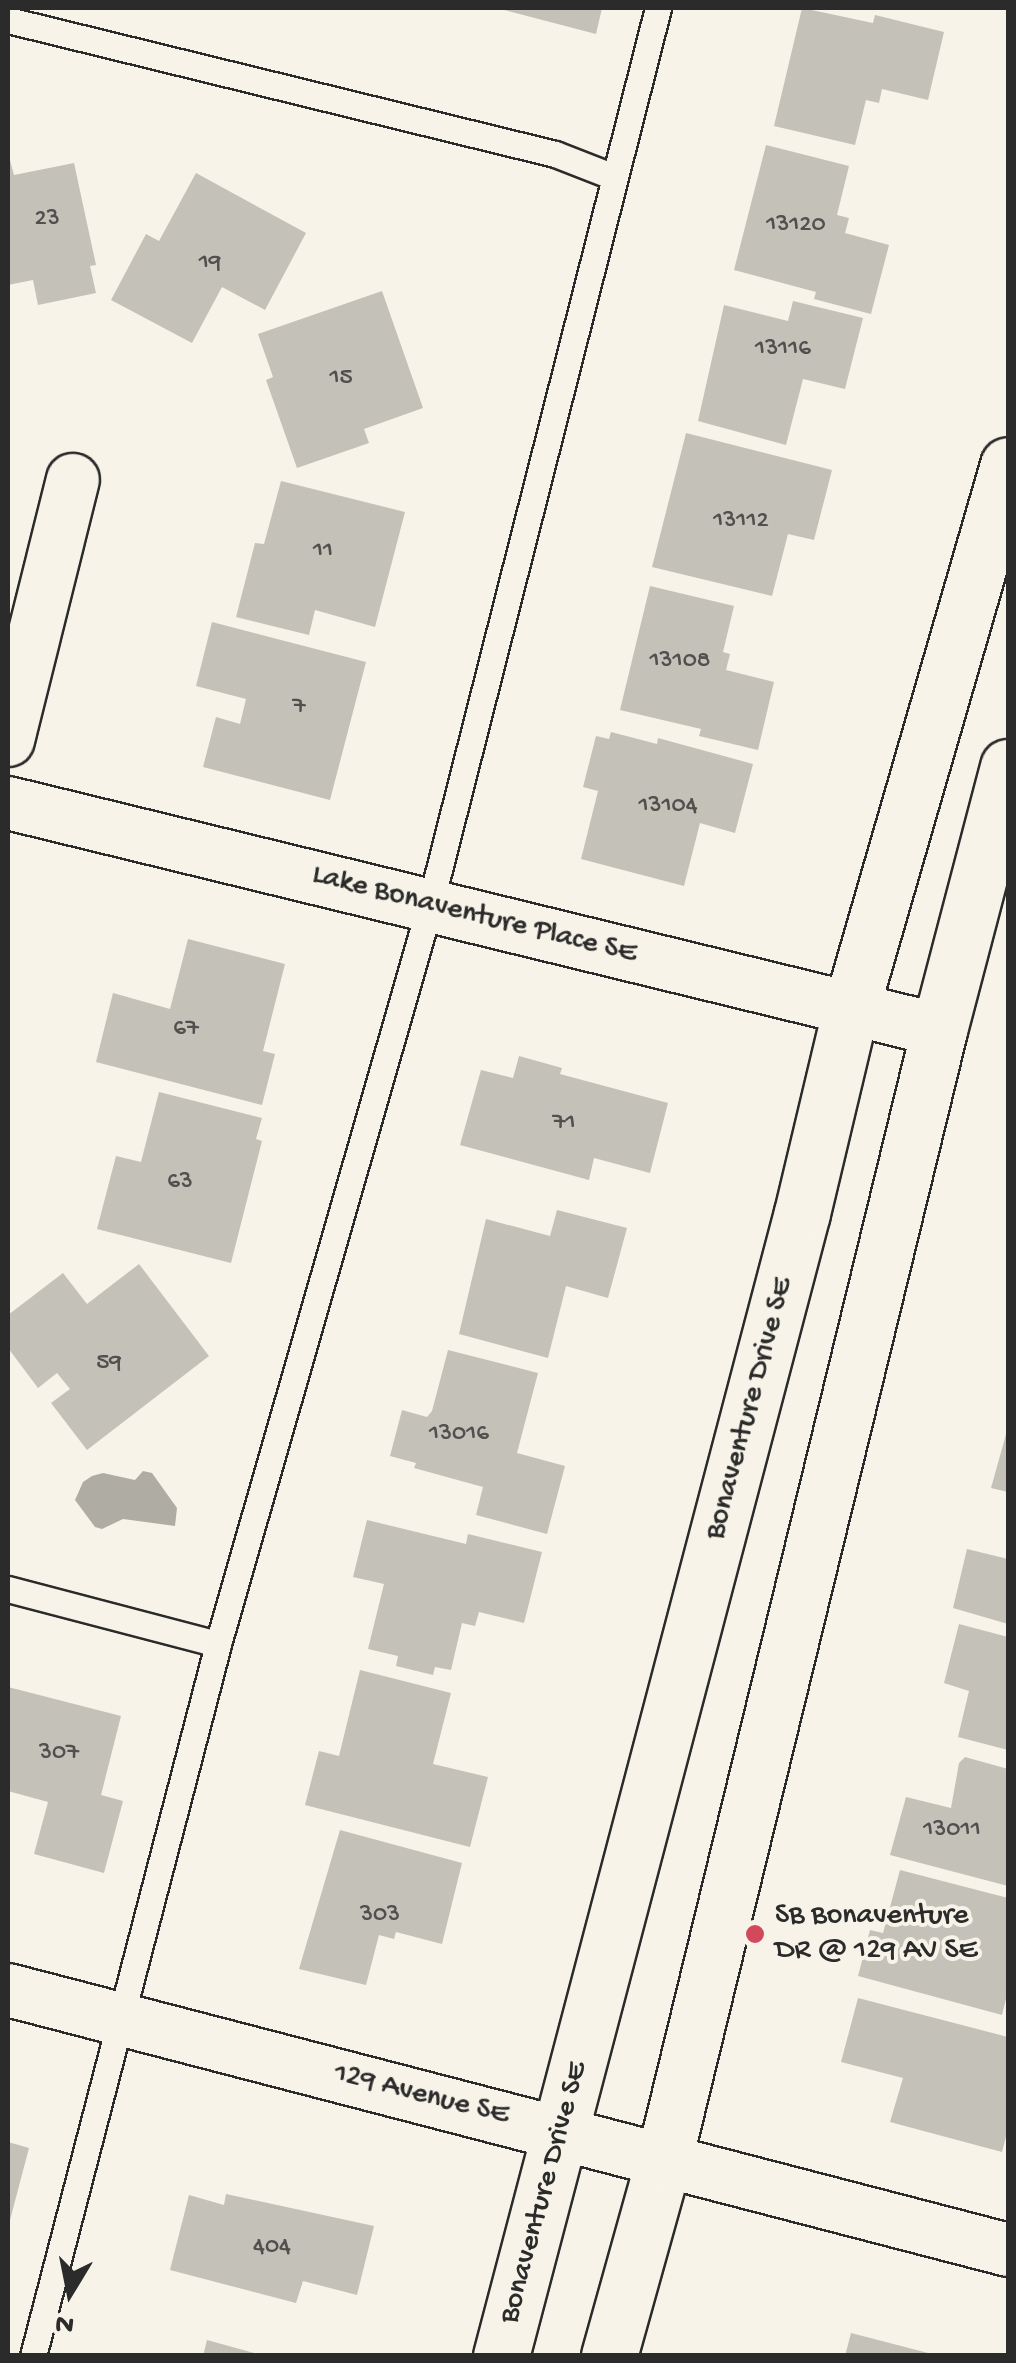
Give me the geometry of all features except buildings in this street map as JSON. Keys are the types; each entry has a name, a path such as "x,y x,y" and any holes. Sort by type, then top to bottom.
{"street":[{"name":"Bonaventure Drive SE","path":"502,2356 851,1008 1008,465"},
{"path":"8,740 73,480"},
{"path":"609,2356 664,2159 1008,767"},
{"name":"Lake Bonaventure Place SE","path":"8,803 940,1030"},
{"name":"129 Avenue SE","path":"8,1990 1008,2250"}],"lane":[{"path":"33,2356 218,1644 430,904 658,8"},
{"path":"8,20 555,154 614,177"},
{"path":"8,1589 218,1644"}],"shaded area":[{"path":"143,1471 152,1473 177,1508 175,1526 123,1519 102,1529 95,1527 75,1500 83,1482 92,1476 103,1473 135,1480"}],"place":[{"name":"SB Bonaventure DR @ 129 AV SE","path":"755,1934"}]}
